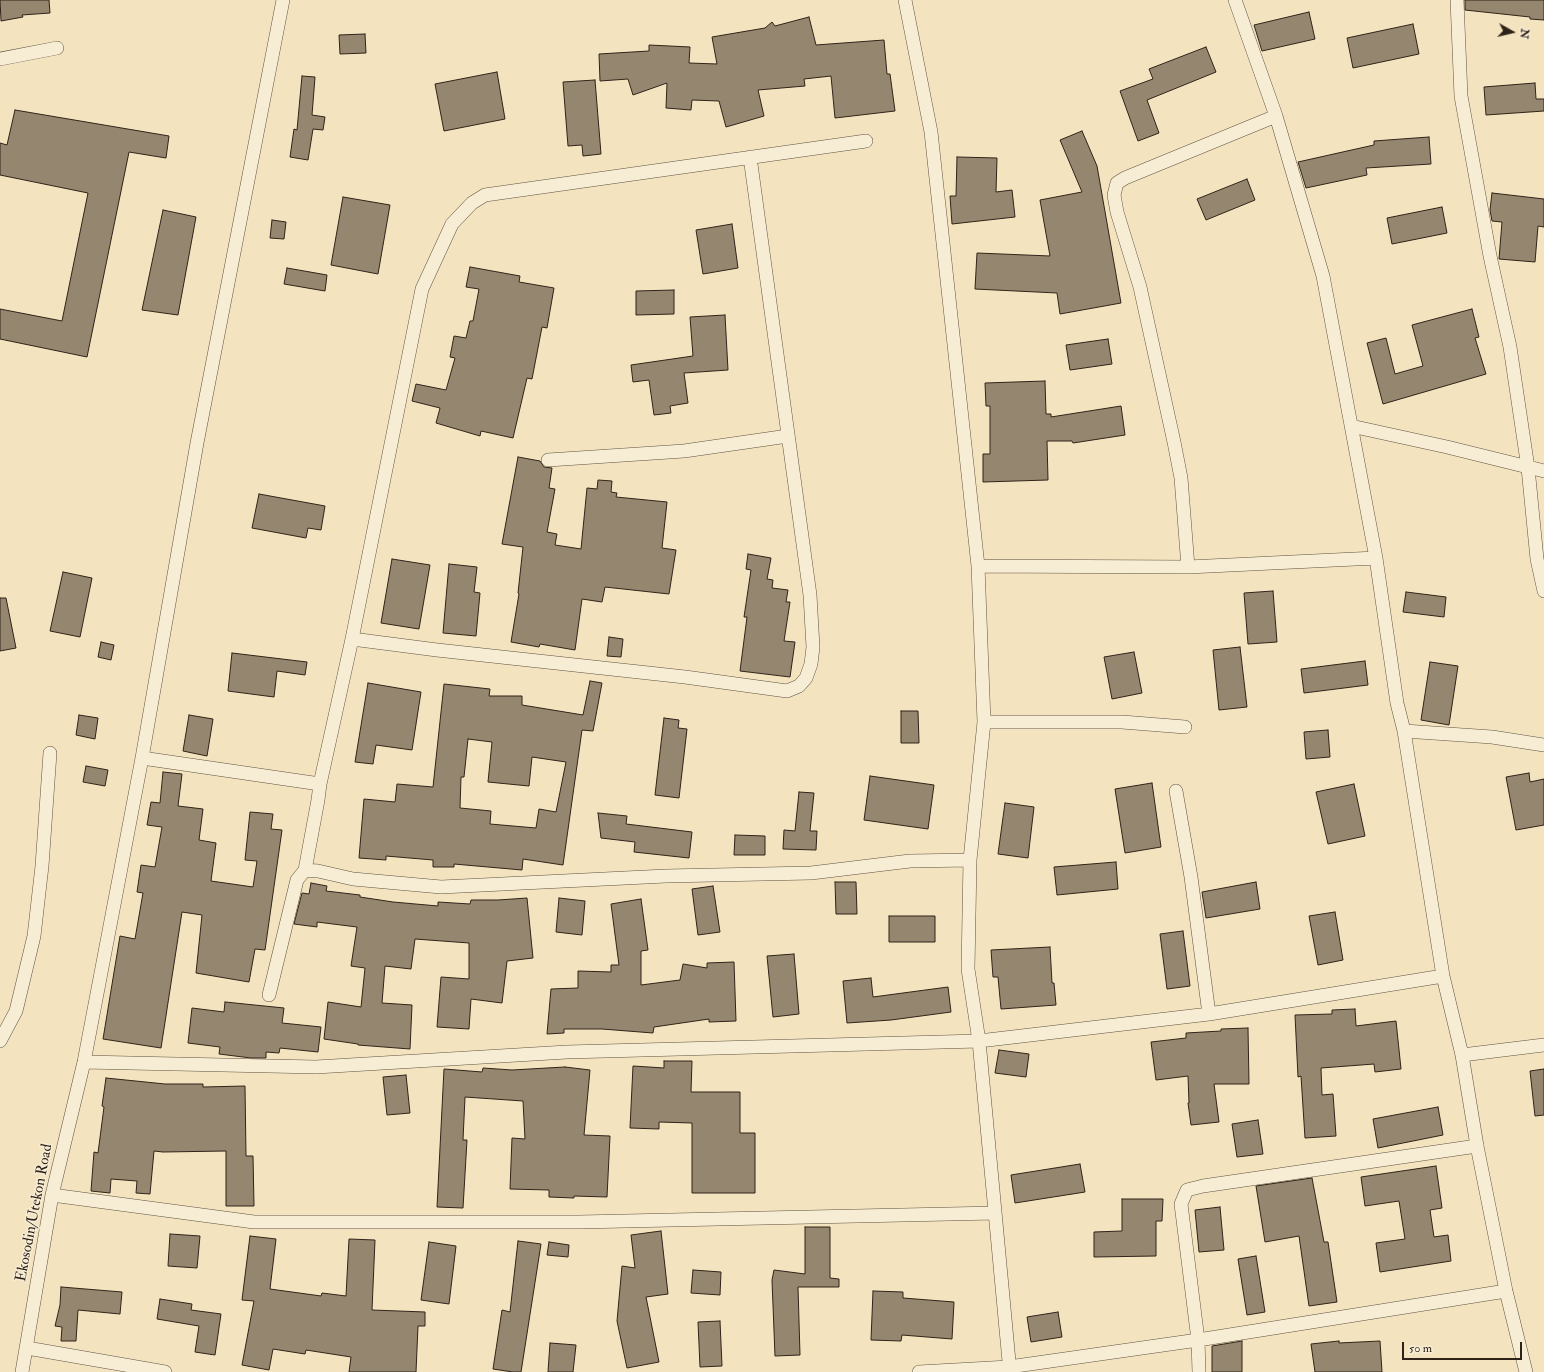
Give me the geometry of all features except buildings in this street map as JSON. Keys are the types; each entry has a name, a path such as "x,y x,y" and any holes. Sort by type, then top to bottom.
{"street":[{"name":"Ekosodin/Utekon Road","path":"22,1372 52,1195 84,1062 142,758 197,443 283,0"},
{"path":"905,0 931,132 978,566 984,722 970,860 968,969 979,1041 1010,1370"},
{"path":"1235,0 1276,116 1323,276 1376,558 1397,703 1404,731 1443,976 1462,1055 1477,1146 1506,1291 1526,1372"},
{"path":"1457,0 1461,96 1490,256 1510,347 1528,468 1537,559 1544,591"},
{"path":"0,59 57,48"},
{"path":"1188,567 1181,478 1174,442 1140,288 1117,212 1114,195 1117,183 1125,178 1276,116"},
{"path":"269,995 297,880 305,870 320,784 352,639 422,289 452,224 472,203 485,195 866,141"},
{"path":"352,639 445,651 685,677 787,691 799,686 806,678 811,664 813,647 810,595 750,157"},
{"path":"1351,426 1447,447 1544,471"},
{"path":"548,460 684,451 788,436"},
{"path":"978,566 1188,567 1376,558"},
{"path":"984,722 1122,722 1185,727"},
{"path":"1404,731 1492,737 1544,745"},
{"path":"0,1041 16,1011 34,936 42,866 50,753"},
{"path":"142,758 320,784"},
{"path":"1176,791 1191,877 1209,1014"},
{"path":"305,870 318,871 353,879 441,887 666,876 811,874 910,861 970,860"},
{"path":"84,1062 316,1067 567,1052 979,1041 1209,1014 1443,976"},
{"path":"1462,1055 1544,1045"},
{"path":"1199,1372 1198,1340 1181,1204 1187,1190 1203,1186 1477,1146"},
{"path":"52,1195 254,1222 571,1222 995,1213"},
{"path":"920,1372 1010,1370 1506,1291"},
{"path":"27,1348 165,1372"}]}
